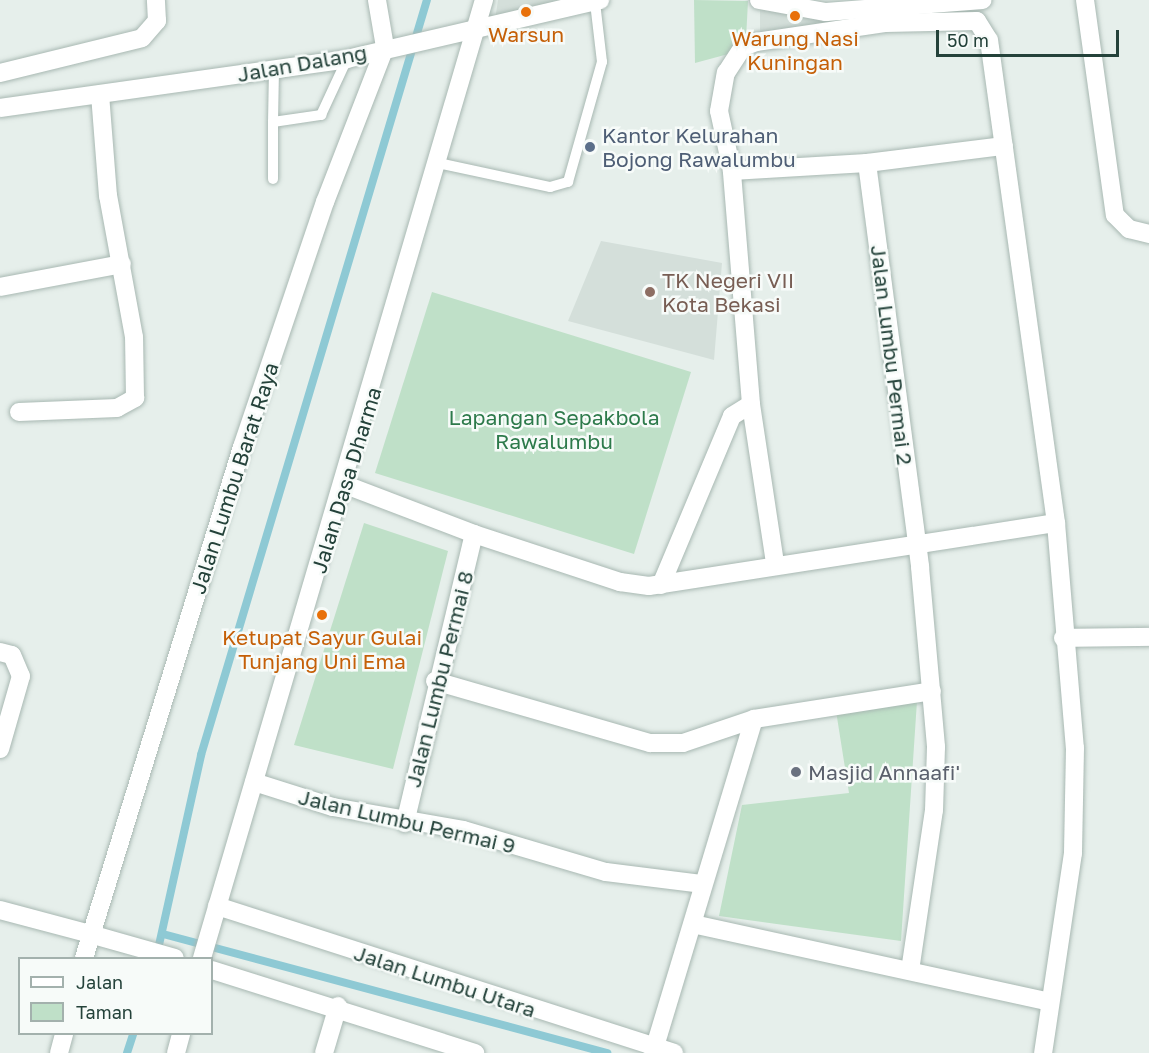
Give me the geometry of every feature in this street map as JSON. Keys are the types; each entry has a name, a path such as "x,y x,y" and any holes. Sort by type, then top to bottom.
{"street":[{"path":"0,73 142,38 157,21 156,0"},
{"path":"377,0 385,47"},
{"name":"Jalan Dasa Dharma","path":"202,956 346,485 484,0"},
{"path":"759,0 826,12 982,0"},
{"path":"1085,0 1115,215 1129,230 1149,234"},
{"name":"Jalan Dalang","path":"0,108 347,59 385,47 443,38 598,1"},
{"path":"775,563 751,404 732,171 720,95 726,73 743,47 885,22 977,21 989,40 1056,524 1063,638 1075,748 1076,818 1043,1053"},
{"name":"Jalan Lumbu Barat Raya","path":"84,957 242,447 325,202 385,47"},
{"path":"19,412 117,408 135,398 134,337 108,196 100,94"},
{"path":"732,171 867,163 1004,146"},
{"name":"Jalan Lumbu Permai 2","path":"867,163 917,547 932,691 934,810 910,970"},
{"path":"0,287 122,264"},
{"path":"661,585 732,416 751,404"},
{"path":"346,485 474,534 620,582 661,585 775,563 917,547 1056,524"},
{"name":"Jalan Lumbu Permai 8","path":"405,823 435,681 474,534"},
{"path":"1063,638 1149,637"},
{"path":"0,749 19,686 6,653"},
{"path":"435,681 650,743 683,743 754,719 932,691"},
{"path":"654,1051 754,719"},
{"name":"Jalan Lumbu Permai 9","path":"254,782 405,823 463,830 606,872 703,884"},
{"name":"Jalan Lumbu Utara","path":"217,906 654,1051 674,1053"},
{"path":"0,910 172,957"},
{"path":"693,924 1050,1002"},
{"path":"213,969 338,1006 474,1053"},
{"path":"324,1053 338,1006"},
{"path":"59,1053 64,1035"},
{"path":"176,1053 181,1035"}],"lane":[{"path":"438,164 550,187 568,182 602,62 598,1"},
{"path":"273,122 321,115 347,59"},
{"path":"273,179 274,69"}],"shaded area":[{"path":"498,0 587,0 495,20"},
{"path":"760,8 823,15 821,30 760,37"},
{"name":"TK Negeri VII Kota Bekasi","path":"601,241 722,263 714,360 568,321"}],"green space":[{"path":"694,0 748,1 746,39 732,53 695,63"},
{"name":"Lapangan Sepakbola Rawalumbu","path":"432,292 691,372 634,554 375,473"},
{"path":"364,523 448,551 393,769 294,745"},
{"path":"917,701 901,941 719,916 742,805 849,793 836,711"}],"waterway":[{"path":"157,954 201,755 427,0"},
{"path":"163,934 607,1053"},
{"path":"127,1053 133,1035"}],"place":[{"name":"Warsun","path":"526,12"},
{"name":"Warung Nasi Kuningan","path":"795,16"},
{"name":"Kantor Kelurahan Bojong Rawalumbu","path":"590,147"},
{"name":"TK Negeri VII Kota Bekasi","path":"650,292"},
{"name":"Ketupat Sayur Gulai Tunjang Uni Ema","path":"322,615"},
{"name":"Masjid Annaafi'","path":"796,772"}]}
